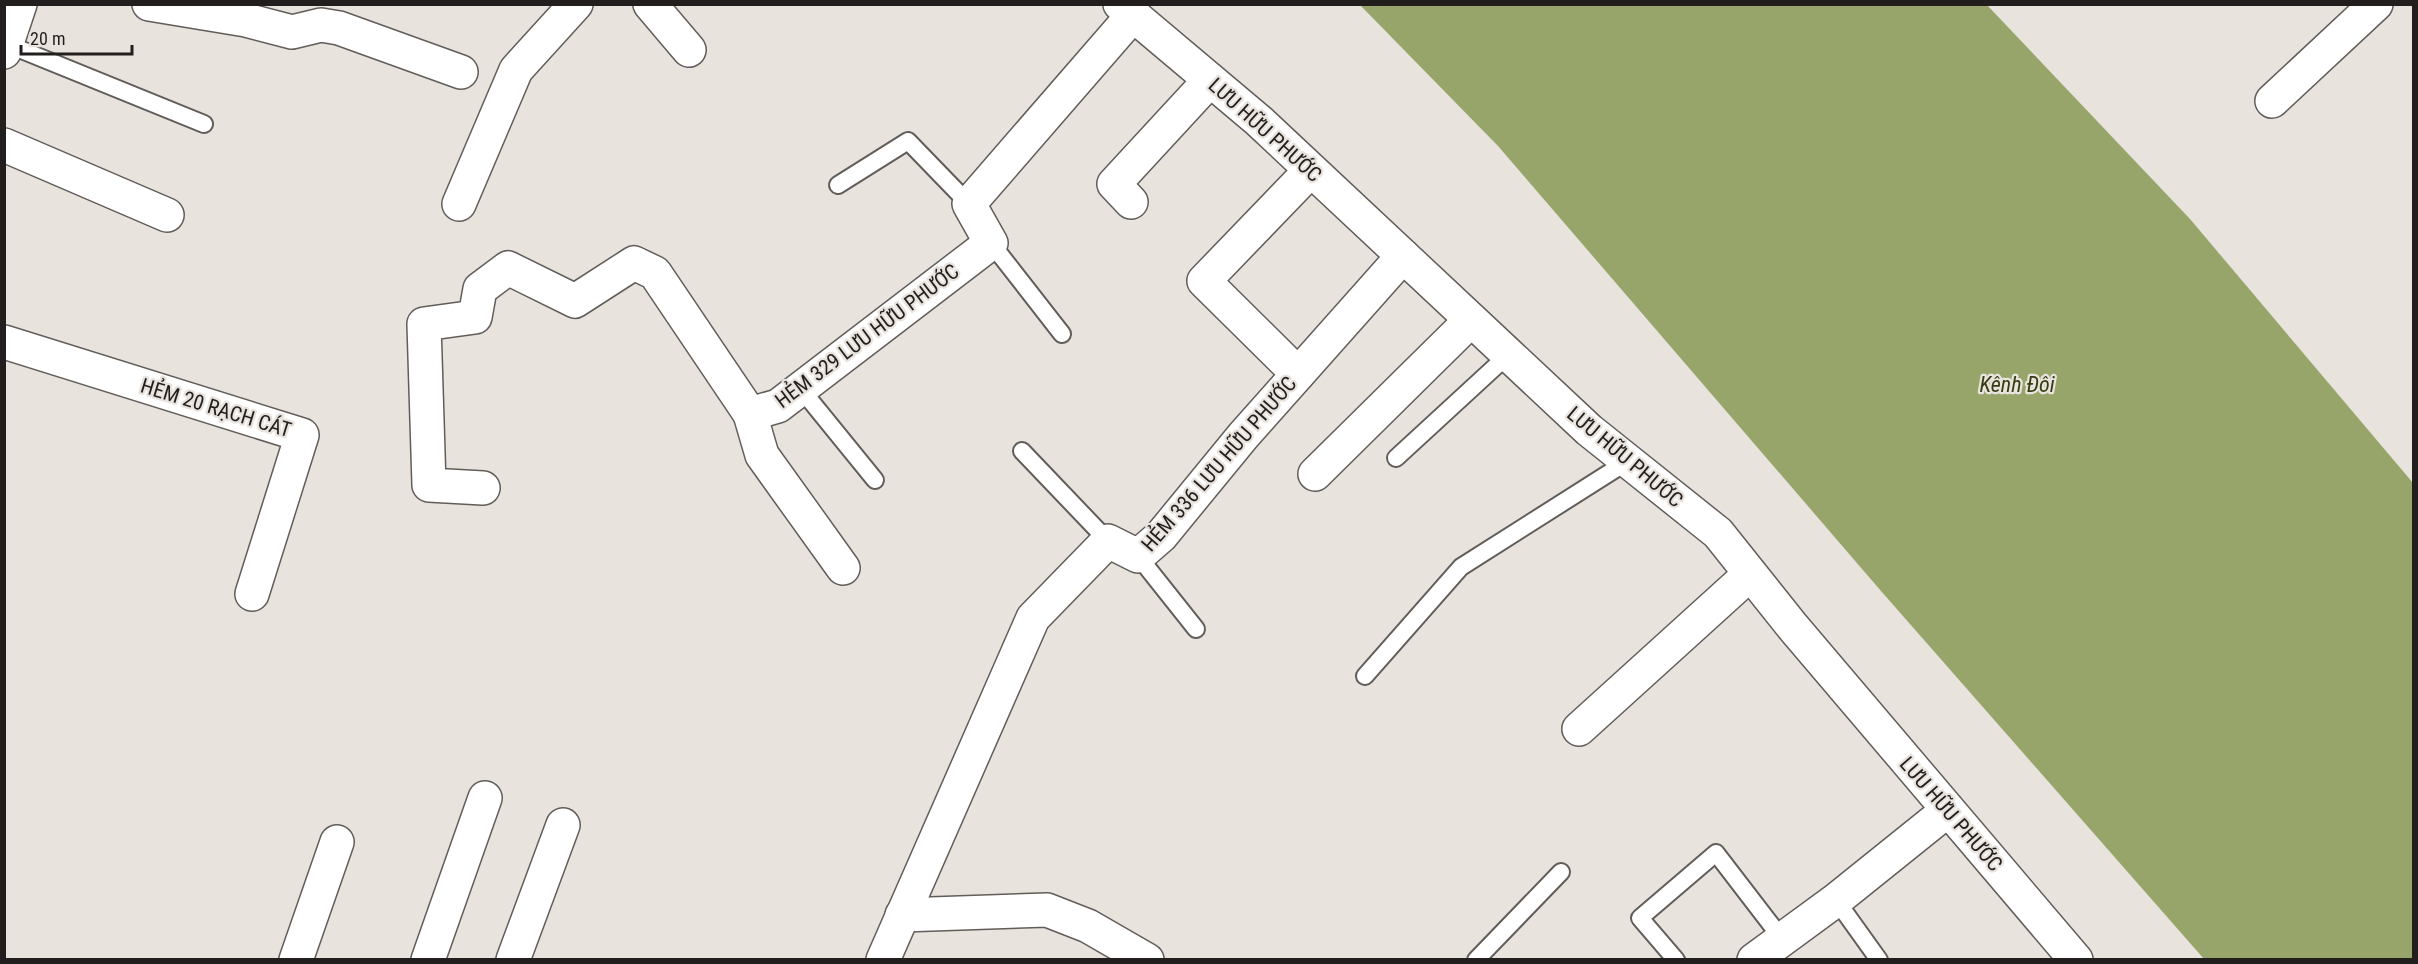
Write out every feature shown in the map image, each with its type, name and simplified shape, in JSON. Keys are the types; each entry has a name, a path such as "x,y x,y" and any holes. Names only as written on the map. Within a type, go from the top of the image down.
{"street":[{"path":"6,48 20,4"},
{"path":"149,4 246,20 292,32 321,25 339,28 461,72"},
{"path":"459,204 516,70 576,4"},
{"path":"650,4 689,50"},
{"path":"2272,101 2376,4"},
{"path":"991,243 969,204 1126,10"},
{"name":"LƯU HỮU PHƯỚC","path":"1126,10 1259,121 1590,430 1718,533 1750,574 2076,960"},
{"path":"1131,202 1114,184 1210,80"},
{"path":"4,146 167,215"},
{"path":"1298,374 1204,281 1311,170"},
{"name":"HẺM 329 LƯU HỮU PHƯỚC","path":"483,488 429,485 424,324 475,317 480,289 508,268 575,301 634,262 655,273 750,414 778,406 991,243"},
{"name":"HẺM 336 LƯU HỮU PHƯỚC","path":"883,960 1033,618 1108,541 1138,556 1161,536 1243,436 1403,256"},
{"path":"1315,474 1471,320"},
{"name":"HẺM 20 RẠCH CÁT","path":"4,342 302,435 252,594"},
{"path":"750,414 762,455 843,568"},
{"path":"1579,729 1750,574"},
{"path":"428,960 484,798"},
{"path":"1754,960 1836,900 1948,810"},
{"path":"513,960 563,825"},
{"path":"296,960 337,842"},
{"path":"902,915 1047,910 1088,926 1147,960"}],"lane":[{"path":"6,48 204,124"},
{"path":"838,185 908,141 969,204"},
{"path":"991,243 1062,334"},
{"path":"1396,458 1508,355"},
{"path":"801,389 875,480"},
{"path":"1022,451 1108,541"},
{"path":"1365,676 1461,567 1628,461"},
{"path":"1138,556 1196,629"},
{"path":"1676,960 1640,918 1716,853 1782,939"},
{"path":"1476,960 1561,872"},
{"path":"1836,900 1879,960"}],"water":[{"name":"Kênh Đôi","path":"1360,5 1987,5 2190,219 2413,483 2413,959 2204,959 1881,591 1498,146"}]}
